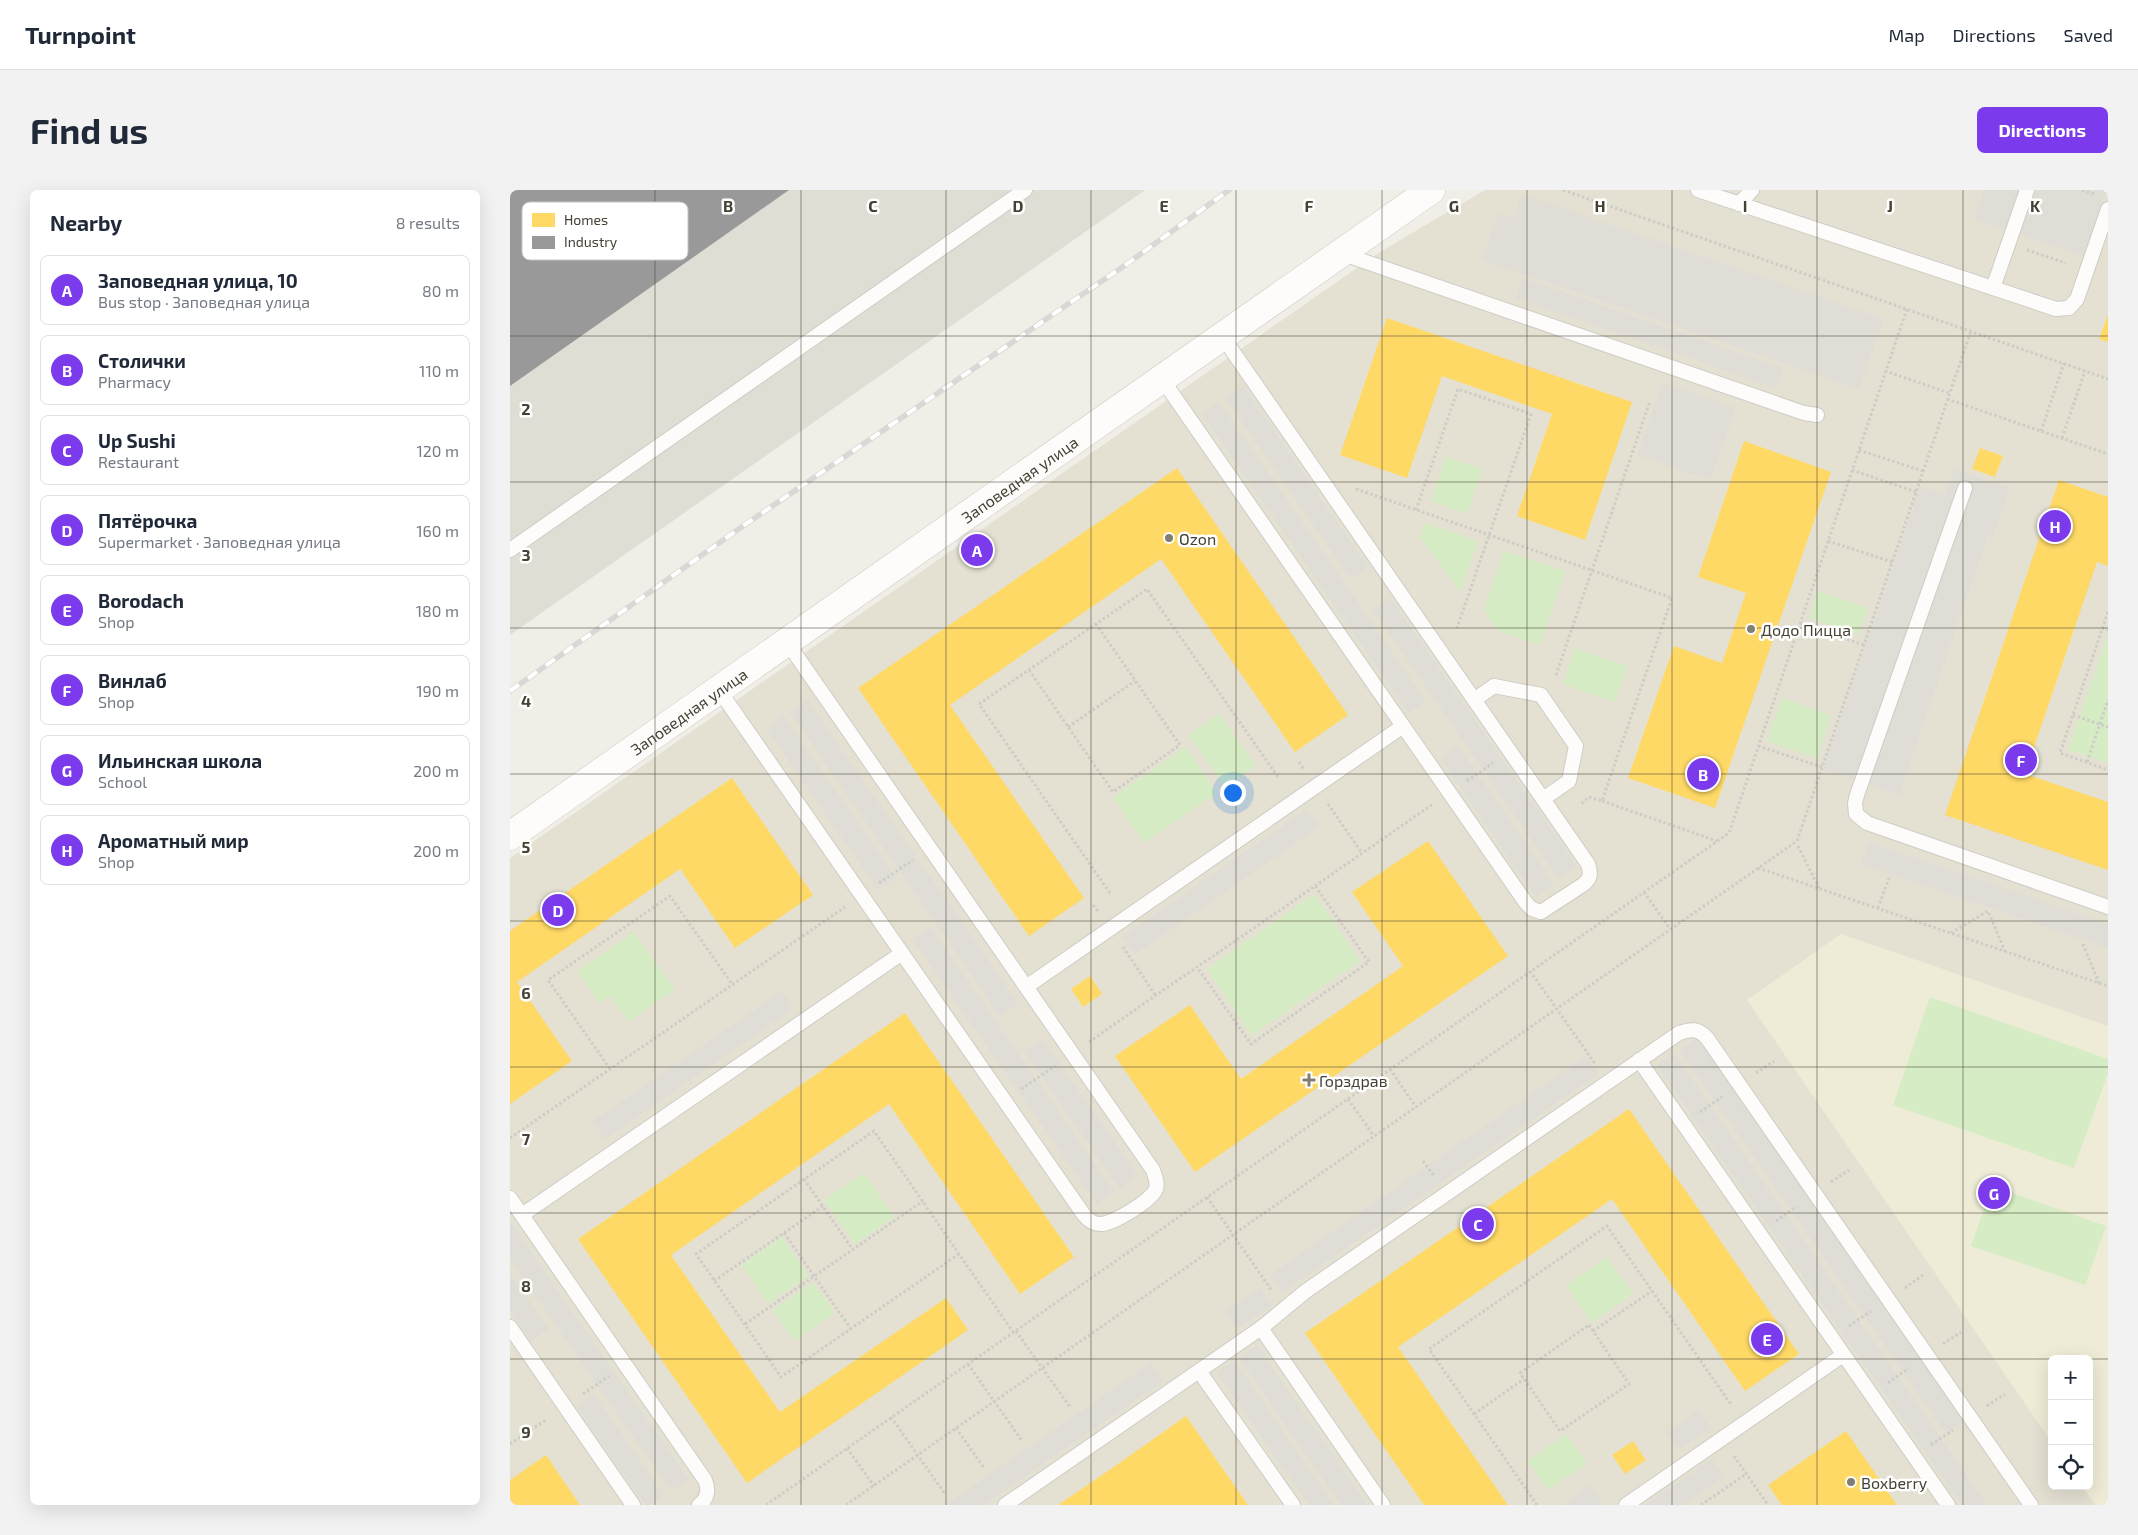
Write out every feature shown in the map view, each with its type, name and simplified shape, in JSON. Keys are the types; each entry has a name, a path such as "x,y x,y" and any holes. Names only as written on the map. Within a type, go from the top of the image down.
{"street":[{"name":"Заповедная улица","path":"510,836 1431,190"}],"lane":[{"path":"510,550 1025,190"},
{"path":"1698,190 2056,309 2069,308 2077,299 2108,209"},
{"path":"1738,204 1752,190"},
{"path":"1993,288 2027,190"},
{"path":"1340,253 1804,413 1817,415"},
{"path":"1162,379 1526,903 1532,910 1541,912 1584,884 1590,879 1588,864 1222,336"},
{"path":"1965,488 1855,803 1856,814 1867,823 2108,907"},
{"path":"719,690 1084,1215 1090,1221 1101,1225 1115,1221 1148,1198 1156,1190 1153,1170 787,642"},
{"path":"1474,700 1494,686 1540,695 1576,746 1569,781 1543,799"},
{"path":"1026,987 1404,726"},
{"path":"522,1215 902,953"},
{"path":"1005,1505 1261,1328 1306,1291 1639,1060 1679,1033 1690,1029 1700,1031 1707,1038 2031,1505"},
{"path":"1639,1060 1948,1505"},
{"path":"510,1198 705,1480 708,1488 707,1496 699,1505"},
{"path":"510,1327 516,1348 633,1505"},
{"path":"1261,1328 1384,1505"},
{"path":"1626,1505 1843,1355"},
{"path":"1199,1371 1293,1505"}],"path":[{"path":"1563,190 2108,379"},
{"path":"2082,190 2099,196"},
{"path":"2023,249 2071,265"},
{"path":"766,1505 1729,832 1907,309"},
{"path":"846,1505 1797,841 1970,331"},
{"path":"2041,431 2064,364"},
{"path":"1885,371 1949,393"},
{"path":"2062,438 2084,371"},
{"path":"1416,510 1458,389 1531,414 1457,628"},
{"path":"1947,399 2108,454"},
{"path":"1556,675 1650,402"},
{"path":"1859,450 1923,471"},
{"path":"1852,470 1916,492"},
{"path":"1320,477 1672,598 1602,801"},
{"path":"1828,541 1892,562"},
{"path":"1110,893 979,704 1147,588 1278,777"},
{"path":"2108,612 2060,753 2108,770"},
{"path":"1800,623 1864,644"},
{"path":"1029,670 1113,792 1180,745 1096,624"},
{"path":"2102,628 2108,630"},
{"path":"1068,727 1135,681"},
{"path":"2087,762 2108,700"},
{"path":"2073,715 2108,727"},
{"path":"1758,746 1822,767"},
{"path":"1170,986 1510,751"},
{"path":"1299,762 1362,853"},
{"path":"1582,804 1589,797 1717,841"},
{"path":"1798,846 1819,888"},
{"path":"510,1138 930,848"},
{"path":"1758,868 2108,986"},
{"path":"1878,908 1889,878"},
{"path":"1198,967 1251,1044 1369,962 1316,886"},
{"path":"1644,892 1670,929"},
{"path":"610,1069 548,980 670,896 732,984"},
{"path":"1093,905 1156,996"},
{"path":"1951,933 1988,911 2005,951"},
{"path":"2083,944 2100,983"},
{"path":"1530,971 1608,1082"},
{"path":"1390,1069 1416,1107"},
{"path":"1348,1099 1374,1136"},
{"path":"959,1254 781,1377 696,1254 874,1131 959,1254 1070,1408"},
{"path":"804,1179 853,1250"},
{"path":"1206,1197 1285,1308"},
{"path":"745,1324 923,1201"},
{"path":"714,1281 823,1206"},
{"path":"1537,1505 1429,1349 1607,1226 1721,1390"},
{"path":"784,1233 851,1329"},
{"path":"1593,1332 1652,1291"},
{"path":"1589,1325 1593,1332 1629,1384 1560,1431 1520,1373 1589,1325"},
{"path":"968,1364 1022,1441"},
{"path":"1474,1414 1524,1379"},
{"path":"891,1417 945,1494"},
{"path":"956,1428 984,1468"},
{"path":"848,1448 874,1486"},
{"path":"1701,1505 1746,1474"},
{"path":"1759,1492 1768,1505"}],"shaded area":[{"path":"510,190 1145,190 510,635"},
{"path":"1485,190 2108,190 2108,1505 510,1505 510,858 1380,252"},
{"path":"1984,190 2106,190 2084,256 1974,219"},
{"path":"1522,194 1884,319 1859,389 1482,260 1498,213 1513,219"},
{"path":"1523,278 1783,368 1776,388 1516,298"},
{"path":"1662,382 1736,408 1710,480 1637,455"},
{"path":"1243,386 1368,567 1351,579 1226,399"},
{"path":"1219,402 1426,701 1409,713 1202,414"},
{"path":"1954,469 2010,488 1993,537 1988,536 1899,795 1824,769 1920,487 1945,495"},
{"path":"1390,598 1577,867 1559,879 1372,609"},
{"path":"807,700 1018,1003 1000,1016 790,712"},
{"path":"783,715 896,878 878,890 766,728"},
{"path":"1458,746 1554,884 1536,897 1440,758"},
{"path":"1307,809 1319,827 1135,954 1122,937"},
{"path":"1869,842 2108,924 2108,948 1861,864"},
{"path":"931,928 1114,1192 1097,1204 913,940"},
{"path":"1841,934 2108,1026 2108,1505 2095,1505 2085,1490 2093,1490 2093,1355 2048,1355 2048,1437 1747,1000"},
{"path":"782,991 794,1008 605,1139 593,1121"},
{"path":"1698,1038 1964,1421 1946,1433 1680,1050"},
{"path":"1043,1040 1138,1176 1120,1189 1025,1052"},
{"path":"1674,1053 1987,1505 1962,1505 1657,1065"},
{"path":"1586,1056 1598,1074 1282,1292 1270,1275"},
{"path":"510,1222 689,1480 671,1491 510,1259"},
{"path":"510,1273 549,1329 531,1341 510,1310"},
{"path":"1260,1288 1272,1305 1237,1329 1225,1312"},
{"path":"1257,1345 1367,1505 1341,1505 1239,1358"},
{"path":"1235,1361 1334,1505 1309,1505 1217,1373"},
{"path":"1151,1363 1163,1381 983,1505 945,1505"},
{"path":"594,1394 664,1495 650,1505 645,1505 576,1406"},
{"path":"1698,1410 1711,1428 1679,1450 1667,1432"},
{"path":"1712,1459 1724,1476 1683,1505 1645,1505"},
{"path":"1590,1485 1602,1503 1599,1505 1564,1505"}],"green space":[{"path":"1446,457 1482,469 1467,514 1431,501"},
{"path":"1425,523 1478,541 1460,591 1420,537"},
{"path":"1504,551 1565,571 1540,645 1497,630 1484,610"},
{"path":"1818,591 1868,608 1858,635 1809,618"},
{"path":"2108,634 2108,763 2068,750"},
{"path":"1575,648 1627,666 1615,702 1563,684"},
{"path":"1782,698 1831,715 1817,758 1767,741"},
{"path":"1219,714 1256,766 1225,787 1189,735"},
{"path":"1186,747 1217,793 1144,843 1113,797"},
{"path":"1314,894 1360,961 1252,1035 1207,969"},
{"path":"634,932 675,990 629,1021 610,996 599,1003 577,971"},
{"path":"1930,997 2108,1059 2108,1073 2074,1168 1893,1105"},
{"path":"864,1173 894,1217 855,1244 824,1200"},
{"path":"1992,1186 2106,1226 2085,1285 1971,1246"},
{"path":"782,1237 809,1276 768,1303 742,1265"},
{"path":"1607,1257 1633,1294 1592,1323 1566,1285"},
{"path":"813,1282 835,1313 794,1341 773,1310"},
{"path":"1566,1434 1587,1463 1548,1490 1528,1461"}],"building: Homes":[{"path":"2108,315 2108,342 2099,339"},
{"path":"1387,318 1632,402 1585,540 1517,516 1552,414 1442,376 1407,478 1340,455"},
{"path":"1744,441 1831,472 1715,808 1628,778 1674,646 1722,663 1746,593 1698,577"},
{"path":"1980,448 2003,456 1995,477 1972,469"},
{"path":"1177,468 1348,715 1295,752 1161,559 950,705 1084,898 1029,936 858,688"},
{"path":"2059,480 2108,497 2108,566 2097,562 2025,774 2108,802 2108,870 1945,815"},
{"path":"732,778 813,895 735,948 680,869 517,982 572,1061 510,1104 510,931"},
{"path":"1428,841 1508,956 1195,1172 1115,1056 1190,1005 1241,1079 1403,966 1352,892"},
{"path":"1090,976 1102,994 1083,1007 1071,989"},
{"path":"905,1013 1074,1257 1020,1294 889,1104 671,1255 780,1412 946,1298 968,1330 747,1483 578,1239"},
{"path":"1629,1109 1799,1354 1745,1391 1612,1199 1398,1347 1508,1505 1424,1505 1305,1333"},
{"path":"1186,1416 1248,1505 1058,1505 1108,1471"},
{"path":"1846,1431 1897,1505 1782,1505 1768,1485"},
{"path":"1633,1441 1646,1460 1625,1474 1612,1455"},
{"path":"546,1455 580,1505 510,1505 510,1480"}],"building: Industry":[{"path":"510,190 789,190 510,386"}],"railway":[{"path":"510,691 743,526 1124,266 1229,190"}],"place":[{"name":"Ароматный мир","path":"2055,526"},
{"name":"Ozon","path":"1169,538"},
{"name":"Заповедная улица, 10","path":"977,550"},
{"name":"Додо Пицца","path":"1751,629"},
{"name":"Винлаб","path":"2021,760"},
{"name":"Столички","path":"1703,774"},
{"name":"Пятёрочка","path":"558,910"},
{"name":"Горздрав","path":"1309,1080"},
{"name":"Ильинская школа","path":"1994,1193"},
{"name":"Up Sushi","path":"1478,1224"},
{"name":"Borodach","path":"1767,1339"},
{"name":"Boxberry","path":"1851,1482"}]}
